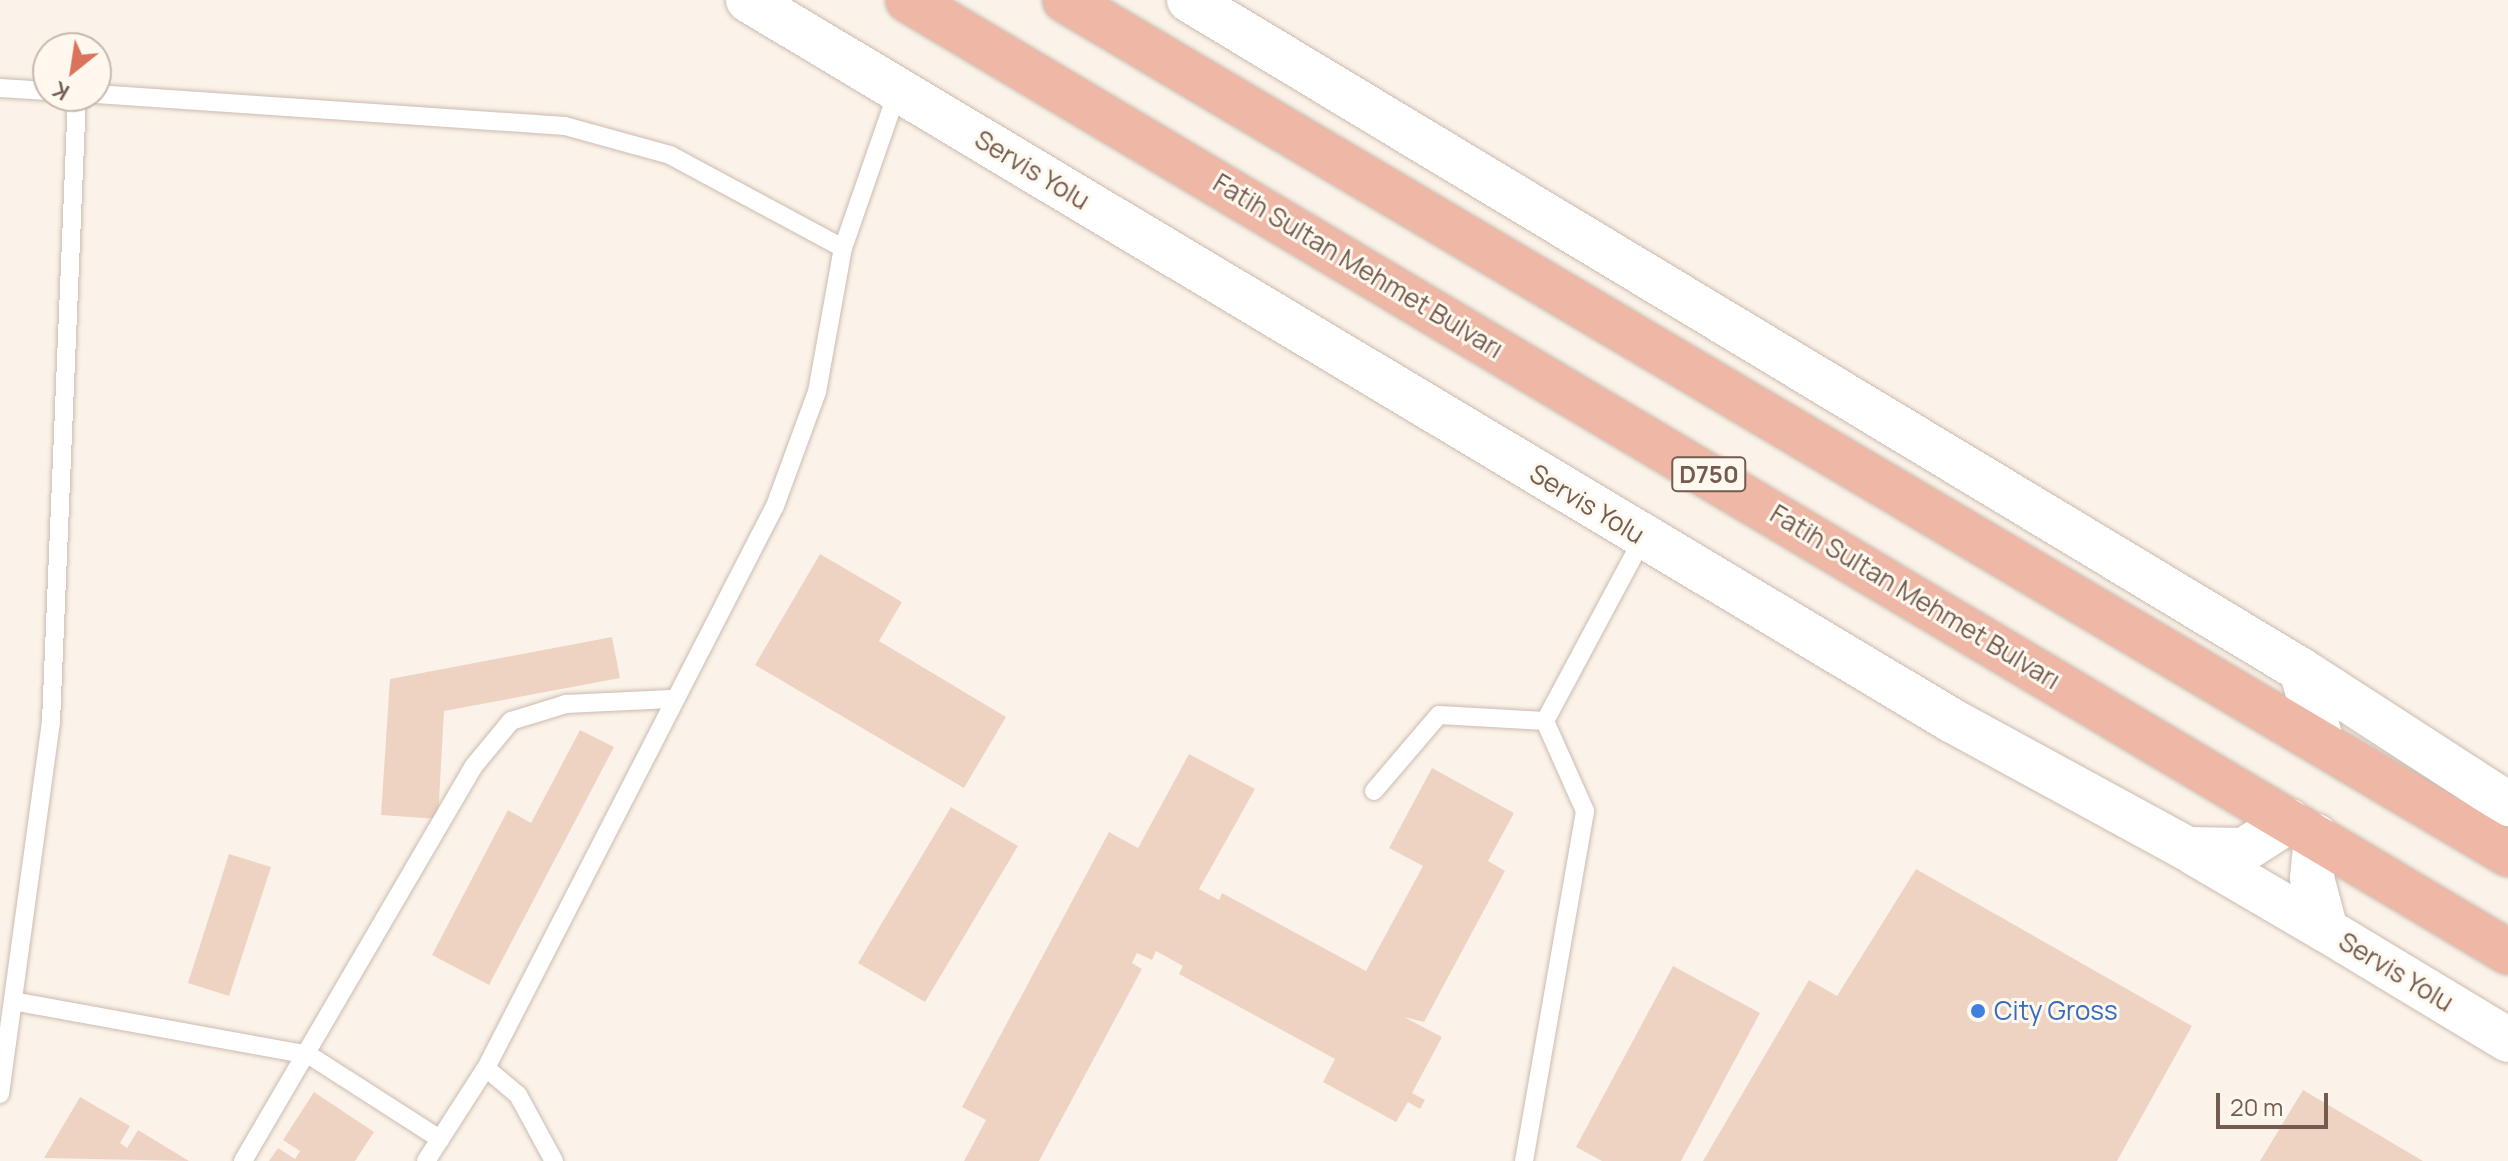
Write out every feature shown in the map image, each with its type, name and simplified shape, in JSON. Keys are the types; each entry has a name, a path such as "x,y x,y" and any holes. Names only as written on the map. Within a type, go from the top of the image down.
{"highway":[{"name":"Fatih Sultan Mehmet Bulvarı","path":"908,0 2508,952"},
{"path":"1065,0 2321,739 2508,854"}],"street":[{"name":"Servis Yolu","path":"748,0 1643,538 2188,849 2244,850 2302,828 2326,930 2508,1040"},
{"path":"1189,0 2301,670 2508,804"},
{"path":"2301,670 2321,739"},
{"path":"2459,825 2508,825"},
{"path":"2188,849 2326,930"}],"lane":[{"path":"0,88 32,90"},
{"path":"426,1161 486,1068 670,699 775,506 817,392 843,248 898,89"},
{"path":"112,95 565,126 670,155 843,248"},
{"path":"0,1094 18,1002 51,722 76,112"},
{"path":"1545,721 1643,538"},
{"path":"243,1161 309,1055 473,767 511,721 566,704 670,699"},
{"path":"1374,791 1439,715 1545,721"},
{"path":"1524,1161 1585,811 1545,721"},
{"path":"18,1002 309,1055 440,1139"},
{"path":"486,1068 518,1095 554,1161"}],"building":[{"path":"820,554 902,602 879,641 1006,717 964,788 755,665"},
{"path":"612,637 620,678 444,711 438,819 381,815 390,679"},
{"path":"580,730 614,747 489,985 432,955 508,810 531,823"},
{"path":"1189,754 1255,789 1199,889 1219,900 1222,893 1366,971 1423,866 1389,848 1432,768 1514,813 1488,861 1505,871 1424,1022 1404,1017 1442,1037 1412,1093 1425,1100 1420,1109 1408,1102 1396,1122 1323,1082 1335,1059 1179,974 1183,966 1156,951 1152,960 1137,953 1132,963 1142,969 1039,1161 964,1161 986,1120 962,1107 1109,832 1138,848"},
{"path":"951,807 1018,846 925,1002 858,963"},
{"path":"229,854 271,867 229,996 188,983"},
{"name":"City Gross","path":"1916,869 2192,1026 2117,1161 1703,1161 1809,980 1837,996"},
{"path":"1673,966 1760,1013 1681,1161 1602,1161 1576,1147"},
{"path":"2303,1090 2423,1161 2260,1161"},
{"path":"314,1092 374,1132 355,1161 269,1161 278,1148 295,1159 300,1151 283,1140"},
{"path":"80,1097 130,1126 120,1143 127,1148 138,1130 189,1161 44,1158"}],"place":[{"name":"City Gross","path":"1978,1011"}]}
